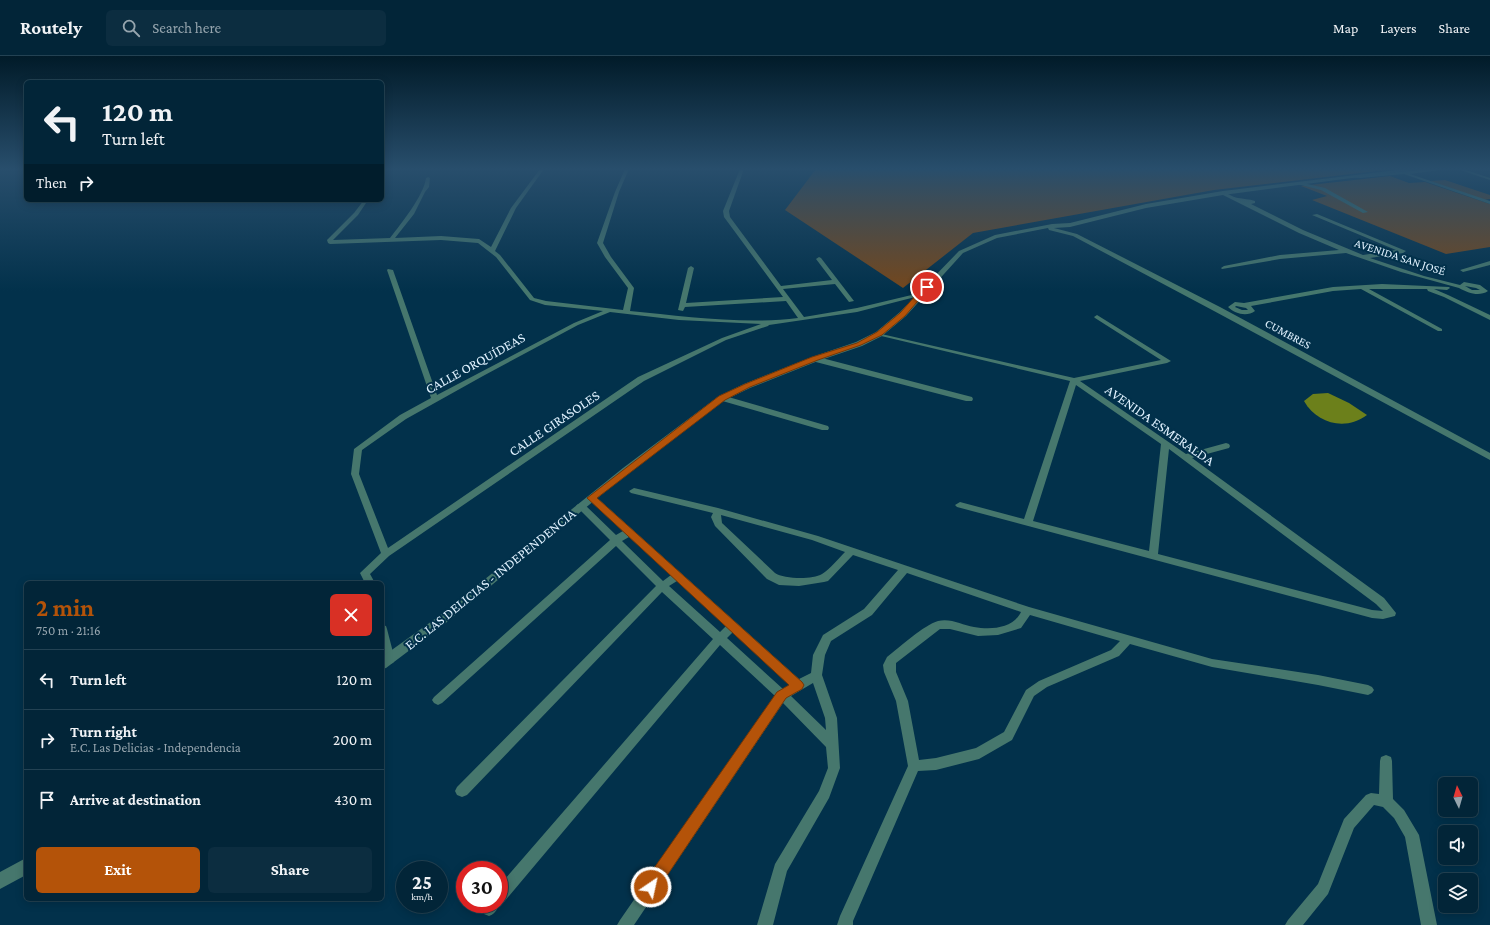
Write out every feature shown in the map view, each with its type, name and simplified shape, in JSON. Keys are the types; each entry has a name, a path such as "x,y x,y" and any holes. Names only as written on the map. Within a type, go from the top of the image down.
{"street":[{"path":"359,210 330,240 330,242 441,238 479,241 498,256 532,300 545,303 679,318 772,322 802,319 857,310 920,295"},
{"path":"391,240 413,210"},
{"path":"492,252 500,229 512,210"},
{"path":"610,210 600,243 608,257 631,288 626,313"},
{"path":"727,210 727,217 802,319"},
{"name":"E.C. LAS DELICIAS - INDEPENDENCIA","path":"386,662 443,619 581,506 722,398 747,386 815,359 859,344 879,334 903,314 961,252 995,237 1052,226 1070,225 1132,210"},
{"name":"AVENIDA SAN JOSÉ","path":"1261,210 1308,235 1346,251 1425,278 1463,288"},
{"name":"AVENIDA SAN JOSÉ","path":"1262,210 1312,234 1365,257"},
{"path":"1361,210 1365,212"},
{"path":"1315,215 1403,251 1365,257"},
{"path":"1070,225 1075,235"},
{"name":"CUMBRES","path":"1052,226 1051,229 1075,235 1490,456"},
{"path":"1224,268 1280,257 1346,251"},
{"path":"819,259 835,282 851,301"},
{"path":"1463,270 1490,263"},
{"path":"679,318 691,268"},
{"path":"390,270 435,399"},
{"path":"779,288 835,282"},
{"path":"1364,288 1440,330"},
{"name":"AVENIDA SAN JOSÉ","path":"1219,311 1233,308 1234,304 1248,306 1290,298 1364,288 1463,288"},
{"name":"AVENIDA SAN JOSÉ","path":"1364,288 1430,290 1447,293 1490,318"},
{"path":"1463,288 1487,291"},
{"name":"AVENIDA SAN JOSÉ","path":"1447,293 1463,288"},
{"path":"682,305 787,299"},
{"name":"CALLE ORQUÍDEAS","path":"386,554 355,474 358,449 403,417 435,399 549,337 576,324 610,311"},
{"path":"1028,522 1074,380 1168,361 1097,317"},
{"name":"CALLE GIRASOLES","path":"369,581 365,573 386,554 641,379 724,339 772,322"},
{"name":"AVENIDA ESMERALDA","path":"879,334 1074,380 1185,457 1380,601 1391,612 1388,615 1369,613 1153,556"},
{"path":"815,359 969,400"},
{"path":"722,398 825,428"},
{"path":"960,505 1153,556 1165,443"},
{"path":"1185,457 1226,446"},
{"path":"634,491 718,511 852,550 1027,610 1212,663 1318,680 1368,690"},
{"path":"592,498 798,685"},
{"path":"581,506 662,586 782,695 833,746"},
{"path":"718,511 716,517 718,524 771,576 779,581 799,582 824,578 852,550"},
{"path":"438,700 616,540 629,532"},
{"path":"765,925 780,869 824,794 834,768 831,718 816,675 819,656 827,638 868,612 906,568"},
{"path":"462,791 662,586 677,576"},
{"path":"845,925 845,921 914,766 902,701 890,672 889,665 891,660 936,626 951,624 974,631 996,632 1012,628 1021,623 1027,610"},
{"path":"508,886 720,638 733,626"},
{"path":"914,766 936,764 978,753 1008,736 1030,693 1043,684 1116,653 1128,640"},
{"path":"384,646 386,662"},
{"path":"625,925 782,695 816,675"},
{"path":"1386,761 1386,801"},
{"path":"1293,925 1323,889 1349,824 1371,799 1386,801 1399,814 1412,834 1429,925"},
{"path":"0,881 24,867"}],"shaded area":[{"path":"785,210 1104,210 973,233 903,288"},
{"path":"1336,210 1490,210 1490,247 1446,254"},
{"path":"1328,393 1349,403 1367,415 1350,423 1332,423 1324,420 1316,415 1304,401 1313,394"}],"route":[{"path":"651,887 782,695 798,685 592,498 639,460 722,398 747,386 815,359 859,344 879,334 903,314 927,287"}]}
